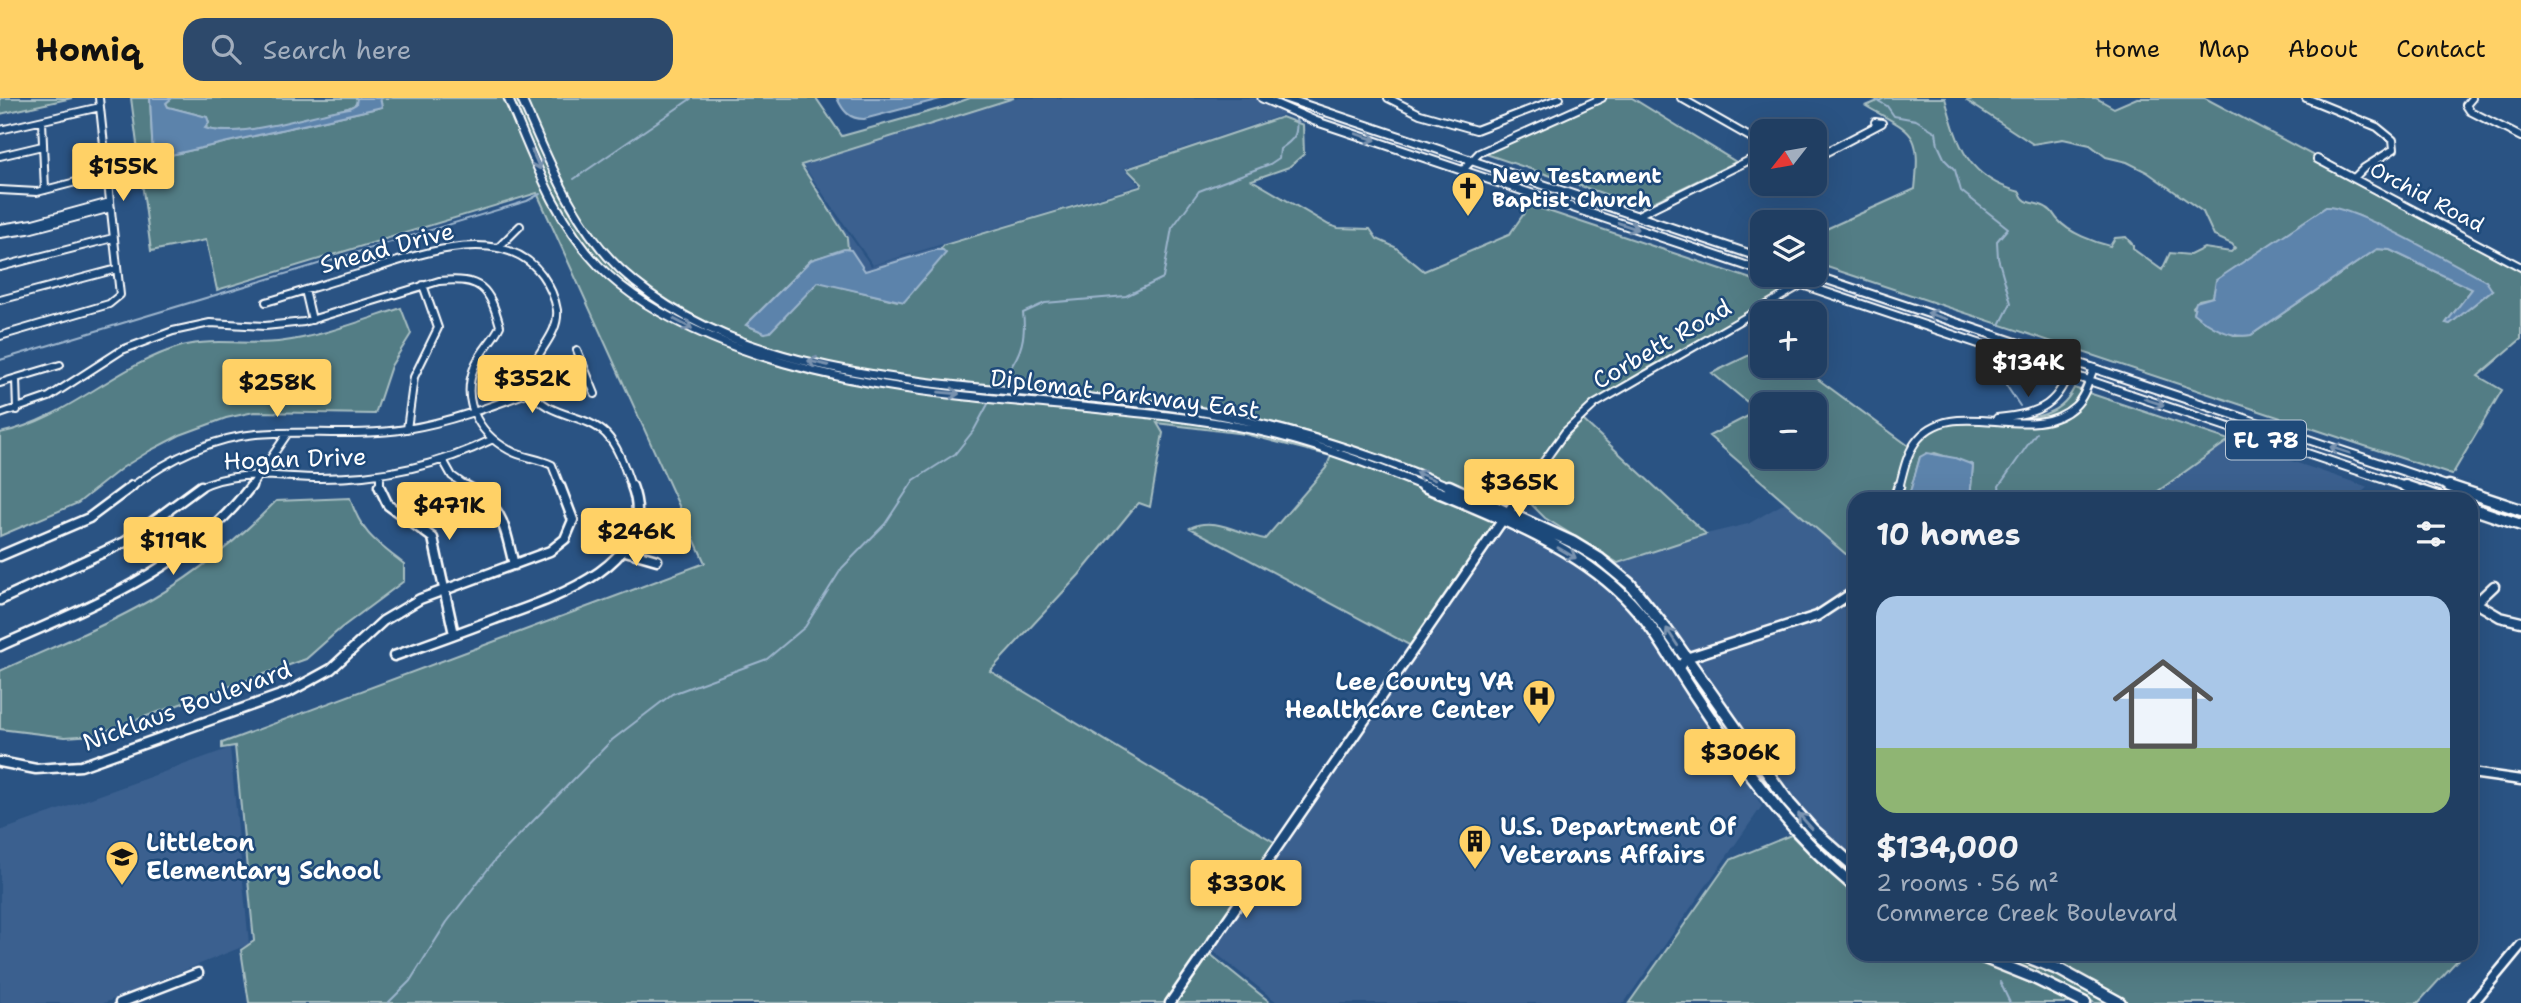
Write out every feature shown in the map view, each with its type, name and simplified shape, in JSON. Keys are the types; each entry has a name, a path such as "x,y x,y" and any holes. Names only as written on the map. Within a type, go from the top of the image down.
{"main road":[{"name":"Diplomat Parkway East","path":"508,98 562,217 581,246 600,267 634,296 708,337 759,358 864,378 1273,424 1433,479 1577,544 1614,569 1648,603 1789,803 1813,830 1848,861"},
{"name":"Diplomat Parkway East","path":"521,98 573,209 594,241 646,290 716,330 787,356 864,378"},
{"path":"1262,98 1302,115 1750,267"},
{"path":"1286,99 1750,254"},
{"name":"FL 78","path":"1827,280 2464,492"},
{"name":"FL 78","path":"1812,287 2422,492"},
{"path":"708,337 716,330"},
{"name":"Diplomat Parkway East","path":"1332,446 1553,545 1599,574 1637,610 1770,804 1818,856 1848,881"},
{"path":"2363,472 2370,468 2385,470 2458,492"},
{"name":"FL 78","path":"2478,497 2518,510"},
{"path":"2478,498 2518,510"},
{"path":"2478,510 2521,525"},
{"path":"1992,961 2085,1003"},
{"path":"2037,961 2079,979 2120,1003"}],"street":[{"path":"0,336 116,300 120,295 99,98"},
{"path":"1388,98 1420,114 1476,130 1558,98"},
{"path":"1536,106 1547,98"},
{"path":"1586,98 1598,99"},
{"path":"1681,98 1750,137"},
{"path":"2306,98 2377,127 2393,140 2394,149 2364,168 2354,178"},
{"path":"2472,98 2466,105 2470,111 2521,137"},
{"path":"1462,170 1479,153 1598,99"},
{"path":"0,130 100,107"},
{"path":"42,121 46,190"},
{"path":"1827,152 1878,125"},
{"path":"0,156 42,146"},
{"name":"Orchid Road","path":"2316,159 2521,267"},
{"path":"1636,216 1750,160"},
{"path":"0,196 3,190 30,193 107,174"},
{"path":"0,228 110,205"},
{"path":"0,234 28,230 110,205"},
{"path":"498,248 520,226"},
{"path":"0,267 113,238"},
{"name":"Snead Drive","path":"266,302 435,251 467,247 498,248 521,255 534,263 543,274 557,310 553,330 533,359 530,390"},
{"path":"0,300 117,269"},
{"path":"0,414 17,410 66,388 122,350 173,331 210,323 265,326 312,320 447,279 468,280 483,286 493,302 500,326 478,358 471,376 471,411"},
{"path":"407,429 414,377 439,328 423,285"},
{"name":"Corbett Road","path":"1170,1003 1556,443 1595,404 1798,287"},
{"path":"305,290 312,320"},
{"path":"577,350 595,394"},
{"path":"1897,492 1913,447 1924,434 1949,422 2025,414 2045,407 2062,394 2073,361"},
{"path":"0,383 60,365"},
{"path":"1986,419 2023,424 2059,417 2077,404 2094,368"},
{"path":"0,556 98,513 151,471 191,450 247,435 363,434 407,429 471,411 585,372"},
{"path":"16,378 17,410"},
{"path":"394,656 572,590 596,575 622,550 632,532 637,507 635,494 615,444 597,427 547,408 530,390"},
{"path":"2045,407 2059,417"},
{"name":"Nicklaus Boulevard","path":"0,762 47,770 81,766 289,692 331,669 392,615 420,598 541,555 558,545 570,532 573,520 552,465 514,452 493,439 482,429 471,411"},
{"path":"0,646 115,594 162,568 219,523 258,476 288,433"},
{"name":"Hogan Drive","path":"0,600 127,541 185,496 205,485 231,477 318,478 380,474 443,460 493,439"},
{"path":"443,460 451,478 484,495 496,506 514,565"},
{"path":"380,474 380,491 388,506 433,538 454,634"},
{"path":"2518,510 2521,500"},
{"path":"622,550 657,559"},
{"path":"2478,599 2494,586"},
{"path":"1668,654 1686,658 1818,616 1848,596"},
{"path":"2478,604 2500,617 2521,622"},
{"path":"1678,668 1686,658"},
{"path":"2478,774 2521,780"},
{"path":"2473,1003 2521,945"},
{"path":"121,1003 198,973"}],"shaded area":[{"path":"150,98 172,98 166,103 168,107 207,117 209,123 205,128 219,131 255,129 349,108 356,104 357,98 380,98 382,107 153,159"},
{"path":"837,98 944,98 864,119 854,118 847,113"},
{"path":"1018,98 1256,98 1288,113 1124,168 1139,185 873,265 803,165"},
{"path":"804,171 871,266 944,245 941,249 865,271 848,249 847,238"},
{"path":"2326,207 2359,216 2405,238 2486,281 2492,290 2450,324 2446,323 2472,289 2390,250 2377,249 2251,335 2228,333 2193,313 2196,302 2213,297 2216,280"},
{"path":"844,249 851,250 865,271 936,250 946,253 904,302 818,282 770,332 765,333 746,325 811,260"},
{"path":"2229,440 2368,487 2362,492 2157,492"},
{"path":"1927,453 1955,458 1973,465 1971,492 1910,492 1920,457"},
{"path":"1786,502 1848,556 1848,593 1837,602 1848,613 1848,856 1816,828 1793,802 1703,677 1659,610 1613,565 1706,534 1748,524"},
{"name":"Lee County VA Healthcare Center","path":"1505,529 1575,563 1606,586 1635,615 1762,806 1624,1003 1278,1003 1212,950"},
{"path":"1606,567 1621,580 1658,622 1695,679 1809,832 1848,866 1848,875 1801,832 1755,775 1651,620 1603,568"},
{"name":"Littleton Elementary School","path":"230,748 249,944 104,1003 0,1003 0,831"}],"green space":[{"path":"0,98 72,98 0,114"},
{"path":"131,98 150,98 153,159 382,107 380,98 504,98 554,210 581,250 597,268 623,291 651,310 737,351 804,373 874,387 945,397 1161,417 1231,428 1333,455 1431,493 1495,522 1411,646 1190,528 1218,525 1265,539 1326,468 1331,456 1245,434 1157,423 1163,433 1150,507 1139,503 1132,510 1079,575 990,671 1276,843 1164,1003 249,1003 241,950 254,941 235,746 222,748 222,743 705,563 537,193 217,290 206,240 151,251"},
{"path":"172,98 358,100 348,108 296,121 256,129 219,131 205,128 209,123 207,117 168,107 166,103"},
{"path":"511,98 517,98 562,198 581,229 616,269 657,301 687,319 684,322 610,273 590,251 556,197"},
{"path":"525,98 816,98 842,136 970,98 1014,98 801,165 847,238 848,249 811,260 746,325 765,333 818,281 897,301 944,245 1140,187 1142,184 1127,169 1282,117 1303,125 1304,154 1289,167 1252,180 1329,225 1338,228 1370,229 1377,239 1395,247 1424,271 1509,235 1530,205 1750,279 1750,287 1775,287 1787,291 1769,301 1750,301 1750,312 1592,402 1553,442 1506,508 1365,450 1256,418 1145,401 866,370 815,360 765,345 717,327 671,302 628,271 594,234 556,168"},
{"path":"1607,98 1632,98 1736,162 1643,207 1483,153"},
{"path":"1885,98 1945,98 1960,145 1976,169 2002,186 2020,192 2027,201 2049,209 2063,225 2082,236 2110,246 2115,238 2126,237 2133,249 2162,270 2170,253 2190,255 2204,248 2231,252 2235,248 2214,236 2203,212 2147,172 2127,162 2106,157 2090,145 2063,139 2033,144 1967,101 1975,98 2096,98 2114,108 2137,98 2205,98 2521,266 2521,339 2478,376 2502,390 2452,475 1827,267 1827,229 1915,189 1915,144 1911,136 1895,122 1866,106","holes":["2326,207 2359,216 2492,290 2450,324 2446,323 2472,289 2390,250 2377,249 2251,335 2236,336 2197,316 2193,307 2199,300 2213,297 2217,280"]},
{"path":"401,308 411,334 391,366 375,414 254,412 226,418 180,435 151,450 122,468 78,503 0,536 0,433 48,416 135,366 182,346 205,342 266,343 294,340"},
{"path":"1750,355 1750,378 1816,378 1909,446 1926,430 1946,422 2019,419 2041,415 2060,406 2074,388 2229,440 2157,492 1971,492 1973,465 1935,453 1920,457 1910,492 1848,492 1848,556 1709,436 1750,415 1750,469 1827,469 1827,392 1750,392 1750,404 1712,373"},
{"path":"1583,420 1706,534 1618,563 1545,518 1528,501 1520,514 1513,511 1559,445"},
{"path":"350,498 365,528 378,543 404,564 404,581 341,628 306,659 94,735 65,737 0,729 0,671 103,625 156,597 210,560 276,501"},
{"path":"1791,835 1848,886 1848,961 1980,961 2076,1003 1629,1003 1730,860"},
{"path":"1210,954 1271,1003 1176,1003"},
{"path":"2004,961 2036,964 2111,1003 2095,1003"},
{"path":"2049,961 2457,961 2418,1003 2128,1003 2081,975"}],"waterway":[{"path":"574,179 692,98"},
{"path":"1873,98 1887,106 1894,116 1916,120 1936,132 1938,145 1945,160 1955,170 1961,191 2008,228 1997,241 1998,258 2011,303 2000,325"},
{"path":"1000,382 1020,350 1024,333 1023,313 1045,303 1126,296 1163,278 1172,228 1199,191 1270,164 1279,158 1280,149 1294,136 1296,117"},
{"path":"0,360 527,201 540,194"},
{"path":"1999,369 2008,379 2006,385 2020,406"},
{"path":"388,1003 410,981 447,922 495,860 612,740 672,694 767,659 805,627 842,568 885,524 914,480 955,454 974,430 988,404"},
{"path":"2000,492 1999,486 2036,433"},
{"path":"2000,982 2010,1003"}],"place":[{"name":"New Testament Baptist Church","path":"1468,218"},
{"name":"Lee County VA Healthcare Center","path":"1539,726"},
{"name":"U.S. Department Of Veterans Affairs","path":"1475,871"},
{"name":"Littleton Elementary School","path":"122,887"}]}
